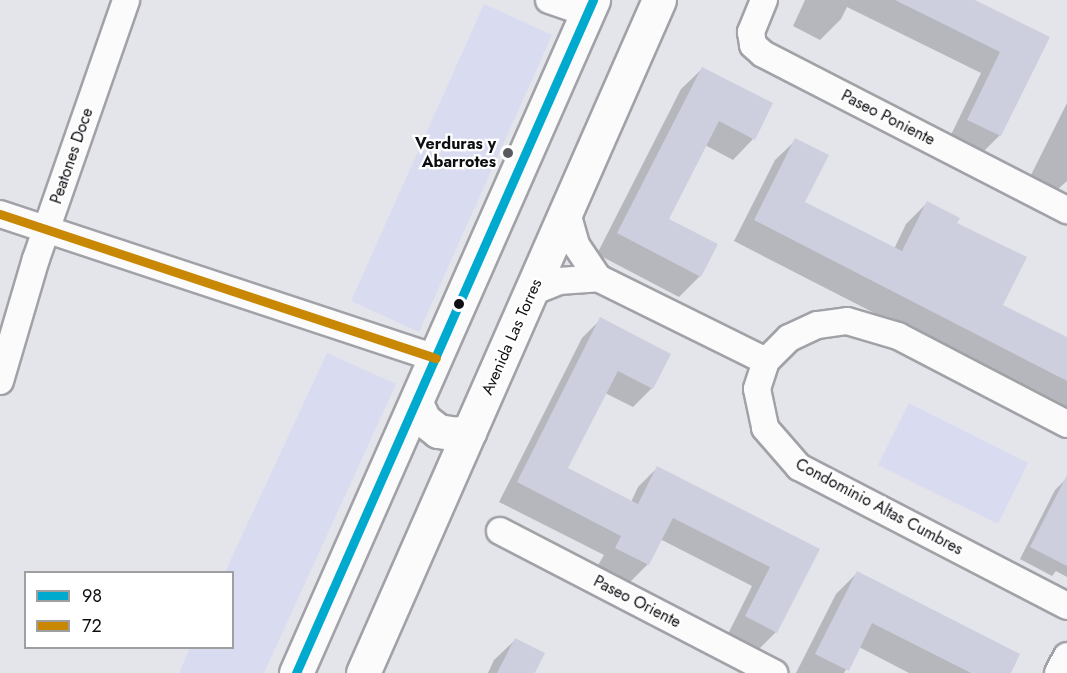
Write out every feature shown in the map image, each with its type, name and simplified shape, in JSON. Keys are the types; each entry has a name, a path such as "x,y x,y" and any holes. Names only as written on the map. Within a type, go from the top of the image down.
{"main road":[{"name":"Avenida Las Torres","path":"363,673 659,0"},
{"path":"296,673 590,7"},
{"path":"416,403 423,420 438,431 456,434 470,430"}],"street":[{"name":"Peatones Doce","path":"0,381 47,230 126,0"},
{"path":"549,0 590,7"},
{"name":"Paseo Poniente","path":"764,0 751,32 753,45 763,54 1067,210"},
{"path":"567,213 576,245 598,278 766,360 803,329 832,322 865,324 898,336 1067,424"},
{"path":"0,214 436,358"},
{"path":"532,292 559,281 598,278"},
{"name":"Condominio Altas Cumbres","path":"766,360 757,389 760,416 771,439 799,466 1067,606"},
{"name":"Paseo Oriente","path":"500,531 772,673"},
{"path":"1058,673 1067,656"}],"shaded area":[{"path":"484,4 552,35 419,332 351,301"},
{"path":"327,353 396,384 264,673 179,673 190,649 234,649 234,571 225,571"},
{"path":"909,403 1028,463 998,524 878,465"}],"building":[{"path":"895,0 975,0 1050,37 1001,136 967,120 1000,52"},
{"path":"702,67 773,103 755,140 719,121 669,219 718,244 701,277 617,233"},
{"path":"795,138 829,155 805,202 902,251 927,201 960,218 957,223 1027,257 1003,305 1067,337 1067,381 754,220"},
{"path":"600,317 671,354 653,389 618,371 568,468 638,504 657,466 820,549 777,633 745,616 770,567 673,518 649,565 615,548 621,536 517,482"},
{"path":"1067,475 1067,566 1030,547"},
{"path":"857,571 1020,654 1011,673 971,673 872,623 849,671 815,654"},
{"path":"515,638 545,653 535,673 497,673"}],"transit line":[{"name":"98","path":"296,673 593,0"},
{"name":"72","path":"0,214 436,358"}],"place":[{"name":"Verduras y Abarrotes","path":"508,153"}]}
